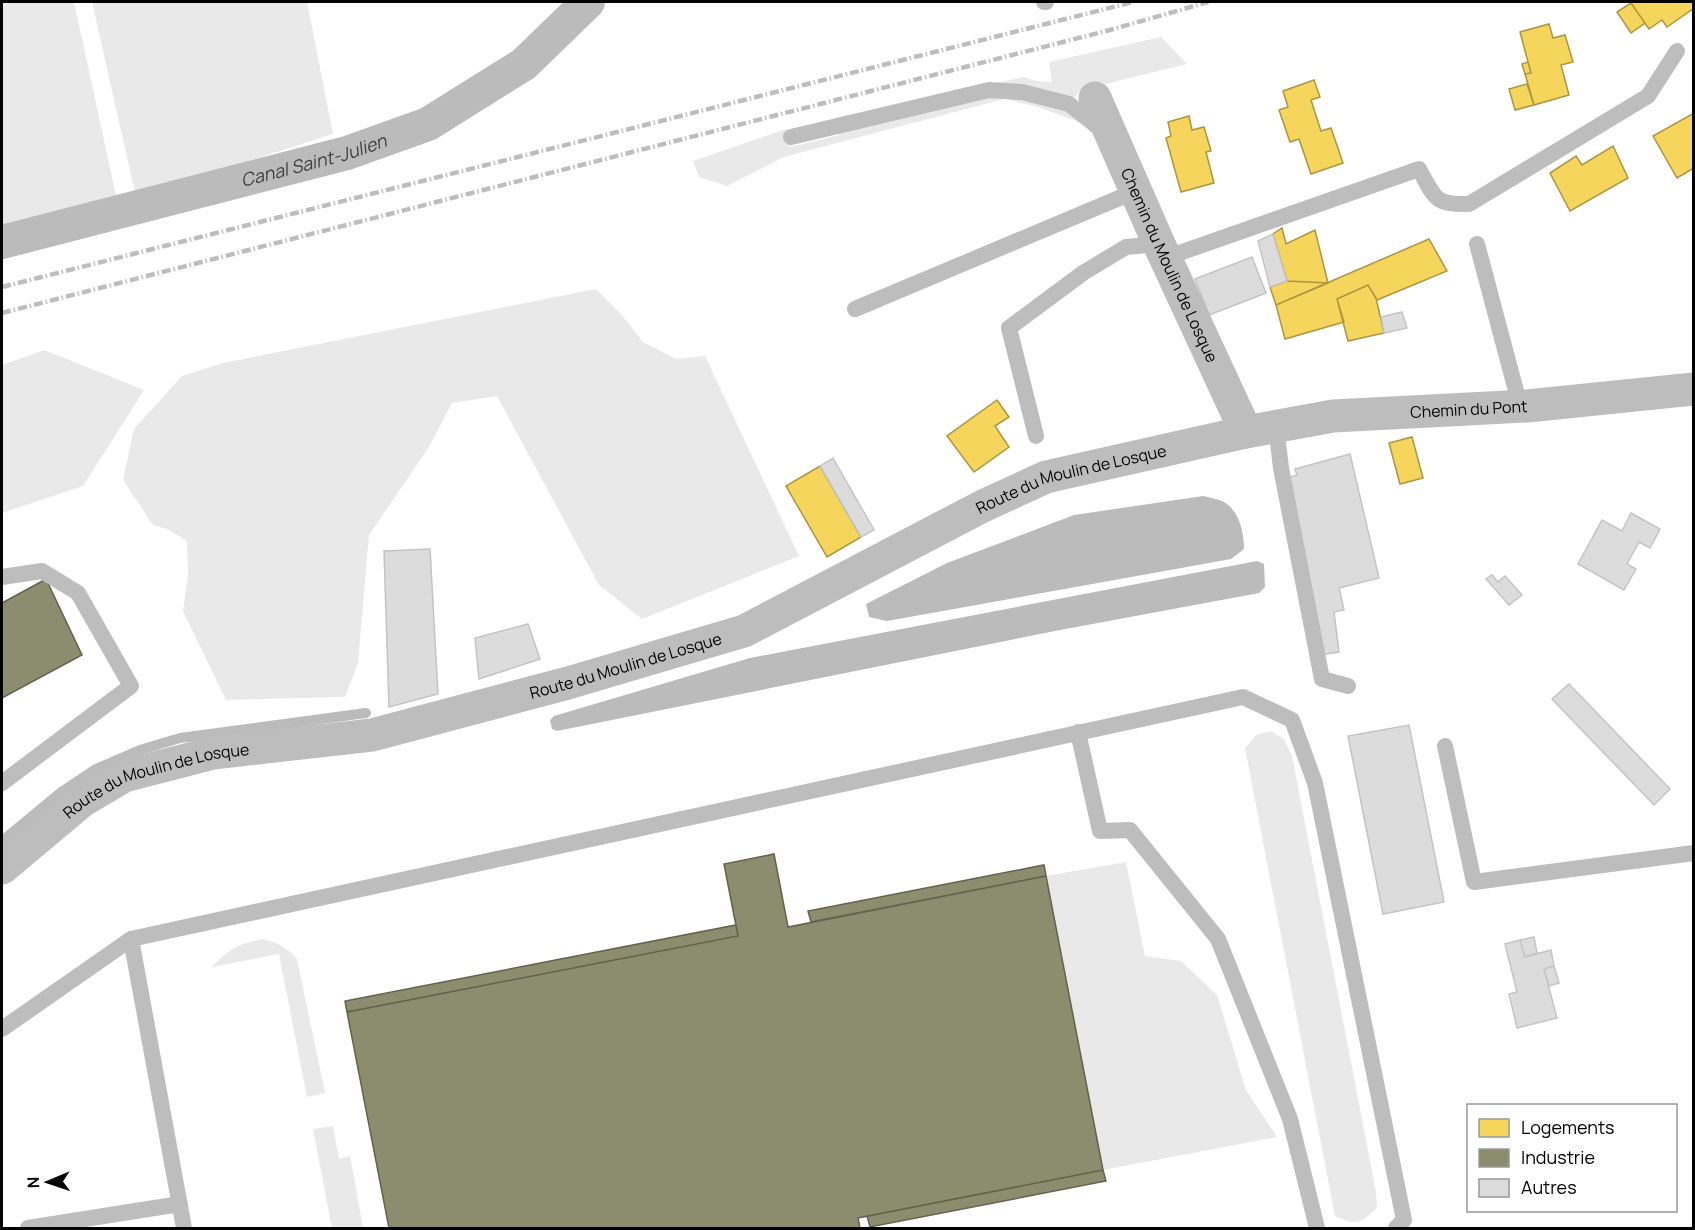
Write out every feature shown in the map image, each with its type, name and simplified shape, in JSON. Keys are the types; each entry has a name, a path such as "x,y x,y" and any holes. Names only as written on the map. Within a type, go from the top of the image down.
{"street":[{"name":"Chemin du Moulin de Losque","path":"1095,98 1162,251 1261,429"},
{"name":"Chemin du Pont","path":"1261,429 1333,416 1520,406 1694,389"},
{"name":"Route du Moulin de Losque","path":"2,868 82,801 124,776 213,753 372,735 568,683 744,631 983,506 1046,477 1261,429"}],"lane":[{"path":"1036,436 1009,328 1083,273 1126,247 1162,251 1419,169 1434,196 1448,204 1469,204 1648,96 1677,51"},
{"path":"791,137 988,90 1022,92 1069,104 1113,140"},
{"path":"855,309 1136,191"},
{"path":"1477,244 1520,406"},
{"path":"1261,429 1281,468 1322,679 1348,686"},
{"path":"2,577 42,571 78,593 131,686 2,783"},
{"path":"2,1029 131,939 1243,696 1292,720 1314,783 1404,1220 1396,1228"},
{"path":"1078,732 1100,831 1130,830 1218,939 1290,1119 1317,1228"},
{"path":"1445,746 1474,882 1694,853"},
{"path":"131,939 184,1228"},
{"path":"28,1228 180,1204"}],"shaded area":[{"path":"2,2 74,2 117,200 2,229"},
{"path":"92,2 307,2 333,134 136,197"},
{"path":"1161,37 1187,64 1081,90 1074,98 1082,123 1038,107 1004,99 784,157 727,186 699,177 693,161 786,129 791,147 839,135 835,118 1024,77 1036,81 1052,82 1049,62"},
{"path":"596,289 621,314 643,342 676,359 705,356 799,556 642,619 599,585 497,396 452,403 429,447 369,535 358,663 345,697 226,700 183,611 188,575 187,541 167,529 153,525 123,480 134,429 182,376 223,363"},
{"path":"44,350 144,390 83,486 2,513 2,365"},
{"path":"1203,496 1222,501 1233,509 1236,515 1243,535 1244,549 1231,559 887,621 869,617 866,604 947,563 1074,515"},
{"path":"1257,561 1264,564 1265,587 1259,593 1055,631 557,731 552,729 550,720 554,716 750,658"},
{"path":"1271,731 1284,739 1292,756 1376,1192 1377,1208 1358,1222 1335,1216 1245,748 1256,735"},
{"path":"1126,862 1145,956 1181,961 1217,995 1246,1090 1277,1137 1103,1170 1046,876"},
{"path":"262,939 281,946 297,959 325,1093 307,1097 279,954 212,967 234,948"},
{"path":"333,1126 339,1159 350,1156 363,1228 332,1228 313,1129"}],"building: Logements":[{"path":"1694,2 1694,8 1667,27 1662,20 1649,29 1631,3"},
{"path":"1631,3 1645,23 1631,33 1617,12"},
{"path":"1549,24 1553,38 1565,35 1573,62 1561,65 1569,95 1534,105 1525,74 1531,73 1520,32"},
{"path":"1528,62 1531,73 1525,74 1522,64"},
{"path":"1314,80 1320,97 1311,100 1321,131 1331,128 1343,163 1311,174 1299,139 1290,142 1279,110 1288,107 1283,91"},
{"path":"1527,84 1534,105 1515,110 1509,89"},
{"path":"1694,113 1694,168 1677,178 1653,136"},
{"path":"1189,116 1192,130 1204,127 1211,151 1206,152 1214,183 1181,192 1166,138 1171,136 1168,122"},
{"path":"1613,146 1628,178 1570,211 1550,173 1576,156 1582,165"},
{"path":"1282,228 1286,244 1315,230 1328,283 1287,281 1273,234"},
{"path":"1429,239 1447,271 1377,300 1368,285 1337,299 1344,322 1285,339 1276,305"},
{"path":"1287,281 1328,283 1276,305 1270,287"},
{"path":"1368,285 1376,298 1384,333 1348,341 1337,299"},
{"path":"997,400 1009,417 995,426 1009,447 974,472 947,436"},
{"path":"1412,437 1423,478 1400,484 1389,443"},
{"path":"820,466 861,537 827,557 786,486"}],"building: Industrie":[{"path":"46,579 82,655 2,698 2,603"},
{"path":"774,854 788,927 1046,876 1103,1170 858,1218 860,1228 389,1228 347,1012 738,936 724,864"},
{"path":"1044,865 1046,876 811,922 808,911"},
{"path":"736,925 738,936 347,1012 345,1001"},
{"path":"1103,1170 1106,1181 870,1227 867,1216"}],"building: Autres":[{"path":"1273,234 1287,281 1270,287 1258,241"},
{"path":"1252,257 1266,293 1209,315 1195,279"},
{"path":"1402,312 1407,328 1384,333 1381,317"},
{"path":"1350,454 1379,578 1339,588 1344,610 1334,612 1339,652 1320,655 1287,478 1297,475 1295,469"},
{"path":"833,458 874,530 861,537 820,466"},
{"path":"1631,513 1660,529 1650,548 1639,542 1627,564 1636,569 1624,590 1578,564 1602,520 1622,531"},
{"path":"430,549 438,694 389,707 384,551"},
{"path":"1492,575 1498,582 1505,576 1522,595 1509,605 1486,579"},
{"path":"528,624 540,659 479,679 475,638"},
{"path":"1569,684 1670,789 1654,805 1552,699"},
{"path":"1409,725 1444,902 1383,914 1348,736"},
{"path":"1534,937 1537,953 1525,957 1520,940"},
{"path":"1520,940 1525,957 1551,950 1554,966 1544,969 1557,1018 1517,1028 1509,994 1517,992 1505,944"},
{"path":"1554,966 1559,983 1549,986 1544,969"}],"waterway":[{"name":"Canal Saint-Julien","path":"2,242 347,153 428,124 524,64 588,2"},
{"path":"2,841 60,793 96,769 140,750 180,738 366,713"}],"railway":[{"path":"2,287 1133,2"},
{"path":"2,313 1110,30 1208,2"}]}
